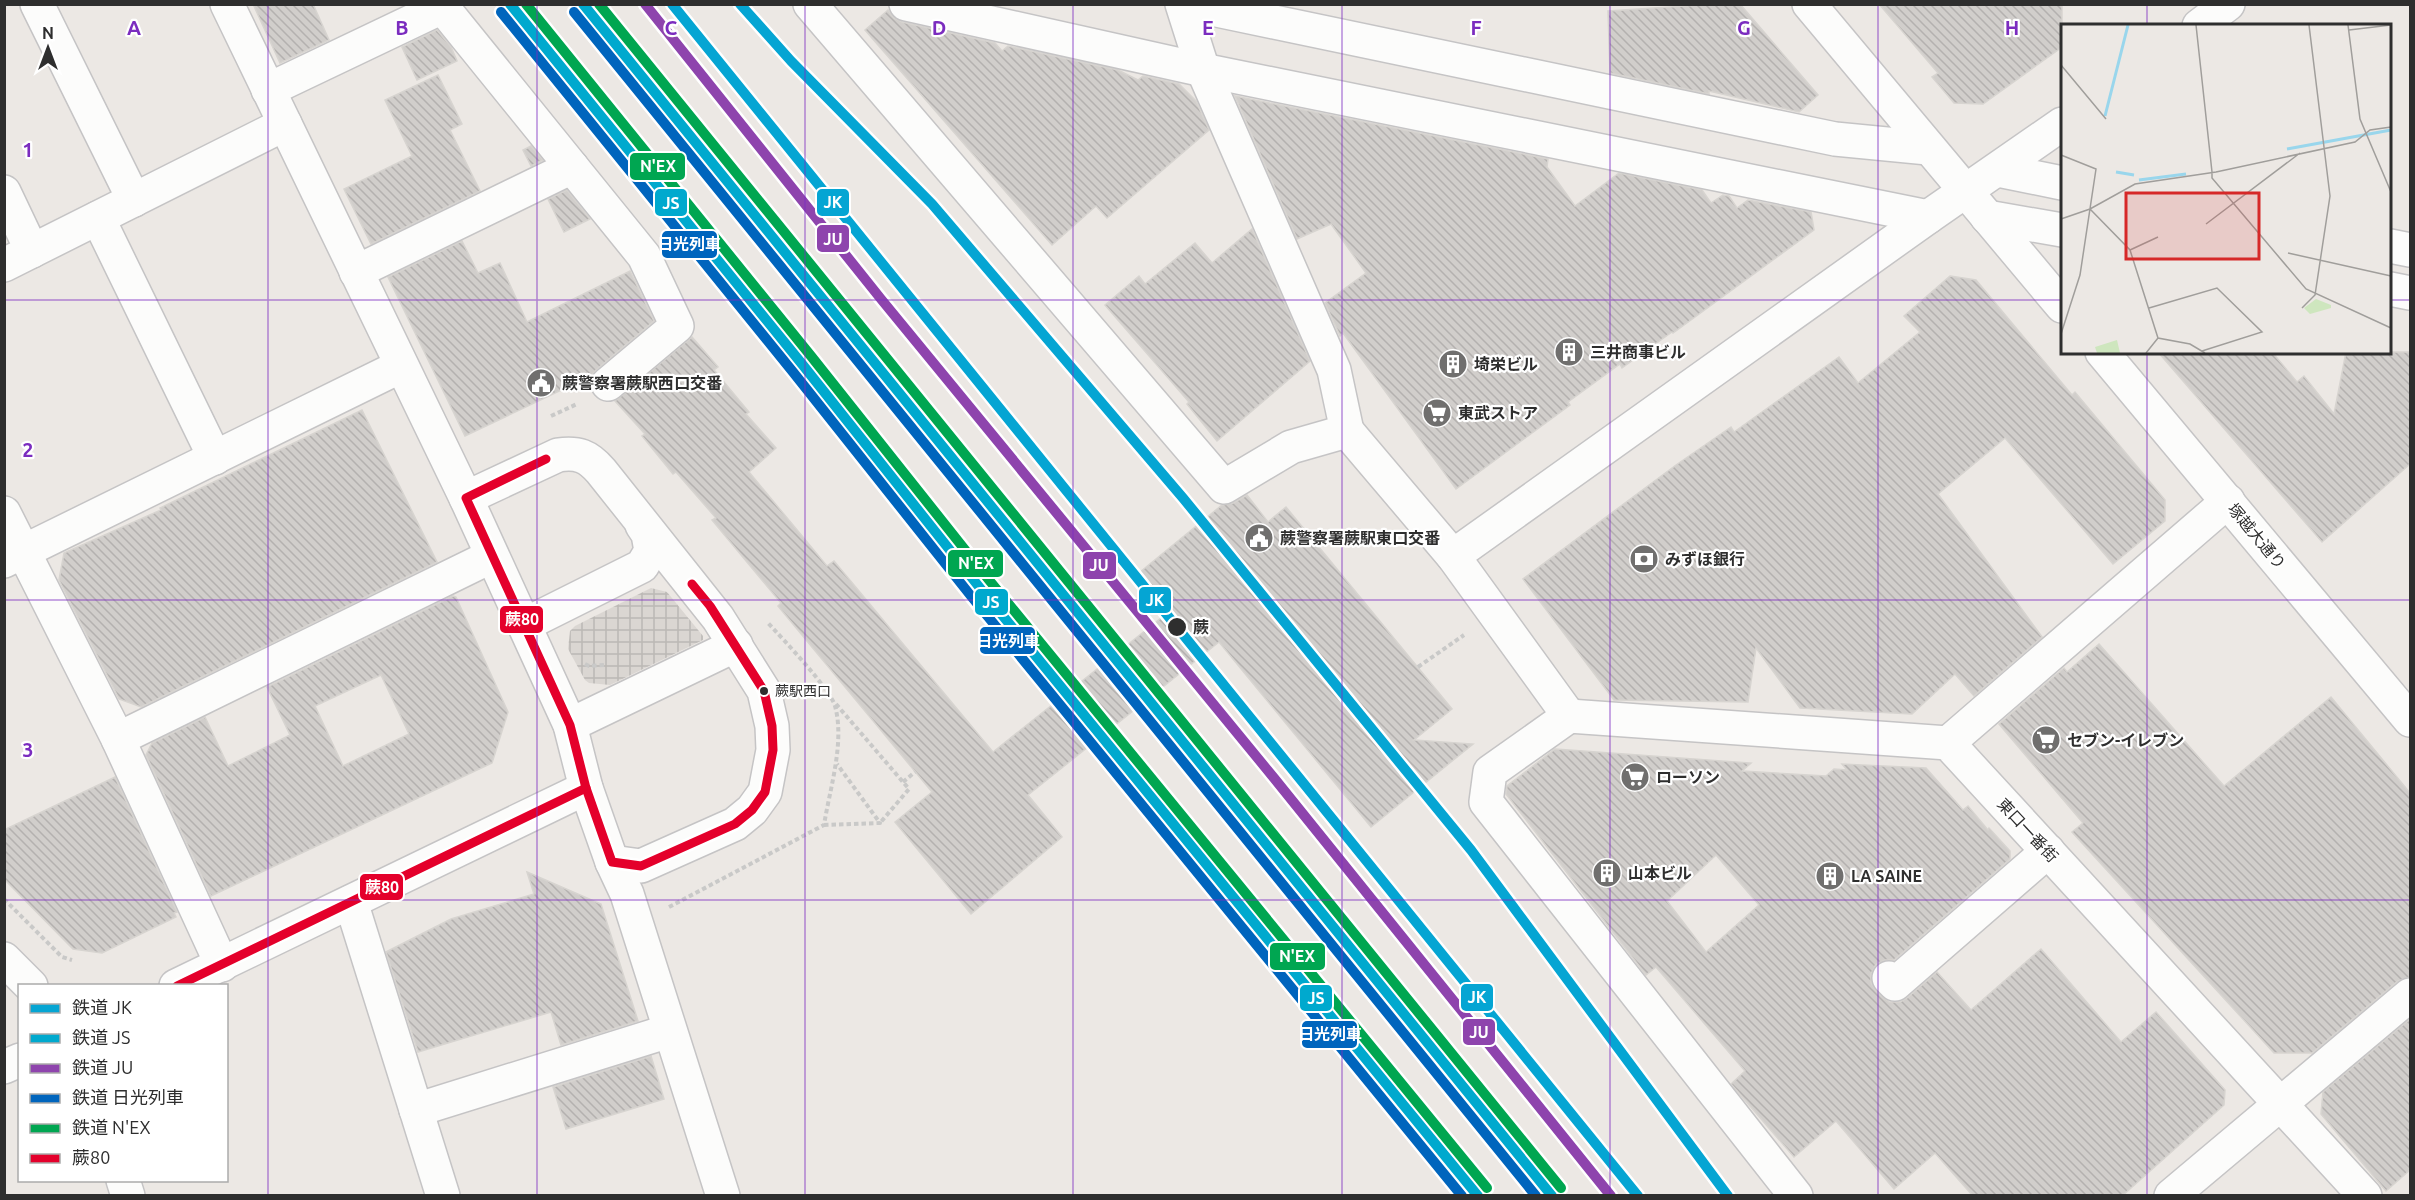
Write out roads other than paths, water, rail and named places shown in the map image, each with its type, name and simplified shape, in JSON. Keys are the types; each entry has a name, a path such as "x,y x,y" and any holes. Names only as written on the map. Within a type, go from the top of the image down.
{"street":[{"path":"37,4 134,200"},
{"path":"227,4 466,498 570,724 586,788 612,862 627,894 723,1196"},
{"path":"810,4 1224,487 1291,447 1347,431"},
{"path":"906,4 1203,70 1928,217"},
{"path":"1182,4 1203,70 1334,370 1347,431 1453,556 1569,716"},
{"path":"1188,4 1834,139 1928,148"},
{"path":"1809,4 2061,305"},
{"path":"2202,24 2228,4"},
{"path":"268,90 441,6 644,256 677,326 608,384"},
{"path":"4,192 18,258 285,124"},
{"path":"1453,556 2061,125"},
{"path":"356,273 572,167"},
{"path":"1998,170 2061,183"},
{"path":"1987,217 2061,230"},
{"path":"98,218 215,458"},
{"path":"2391,246 2410,250"},
{"path":"2391,289 2410,293"},
{"name":"塚越大通り","path":"2104,354 2410,720"},
{"path":"14,556 401,366"},
{"path":"466,498 546,459 571,453 584,455 593,462 710,606 757,676 769,708 773,750 765,792 752,810 735,824 641,866 612,862"},
{"path":"1796,1196 1486,802 1490,772 1569,716 1948,743 2228,501"},
{"path":"4,513 14,556 118,739 222,964"},
{"path":"524,626 642,566 651,551 648,534 642,525"},
{"path":"118,739 492,556"},
{"path":"570,724 736,645"},
{"name":"東口一番街","path":"1948,743 2365,1196"},
{"path":"180,984 586,788"},
{"path":"1889,978 1895,984 2048,852"},
{"path":"351,902 442,1196"},
{"path":"4,958 29,984"},
{"path":"2172,1196 2410,995"},
{"path":"416,1110 669,1031"},
{"path":"4,1067 18,1061"}],"rail line":[{"name":"JS","path":"510,4 980,588 1478,1196"},
{"name":"N'EX","path":"526,4 989,580 1487,1188"},
{"name":"JS","path":"583,4 1552,1196"},
{"name":"N'EX","path":"599,4 1561,1188"},
{"name":"JU","path":"645,4 881,299 1274,778 1611,1196"},
{"name":"JK","path":"672,4 1638,1196"},
{"name":"JK","path":"740,4 791,61 932,204 1183,498 1471,850 1728,1196"},
{"name":"日光列車","path":"501,12 971,596 1462,1196"},
{"name":"日光列車","path":"574,12 1536,1196"}],"place":[{"name":"三井商事ビル","path":"1569,352"},
{"name":"埼栄ビル","path":"1453,364"},
{"name":"蕨警察署蕨駅西口交番","path":"541,383"},
{"name":"東武ストア","path":"1437,413"},
{"name":"蕨警察署蕨駅東口交番","path":"1259,538"},
{"name":"みずほ銀行","path":"1644,559"},
{"name":"蕨","path":"1177,627"},
{"name":"蕨駅西口","path":"764,691"},
{"name":"セブン-イレブン","path":"2046,740"},
{"name":"ローソン","path":"1635,777"},
{"name":"山本ビル","path":"1607,873"},
{"name":"LA SAINE","path":"1830,876"}]}
